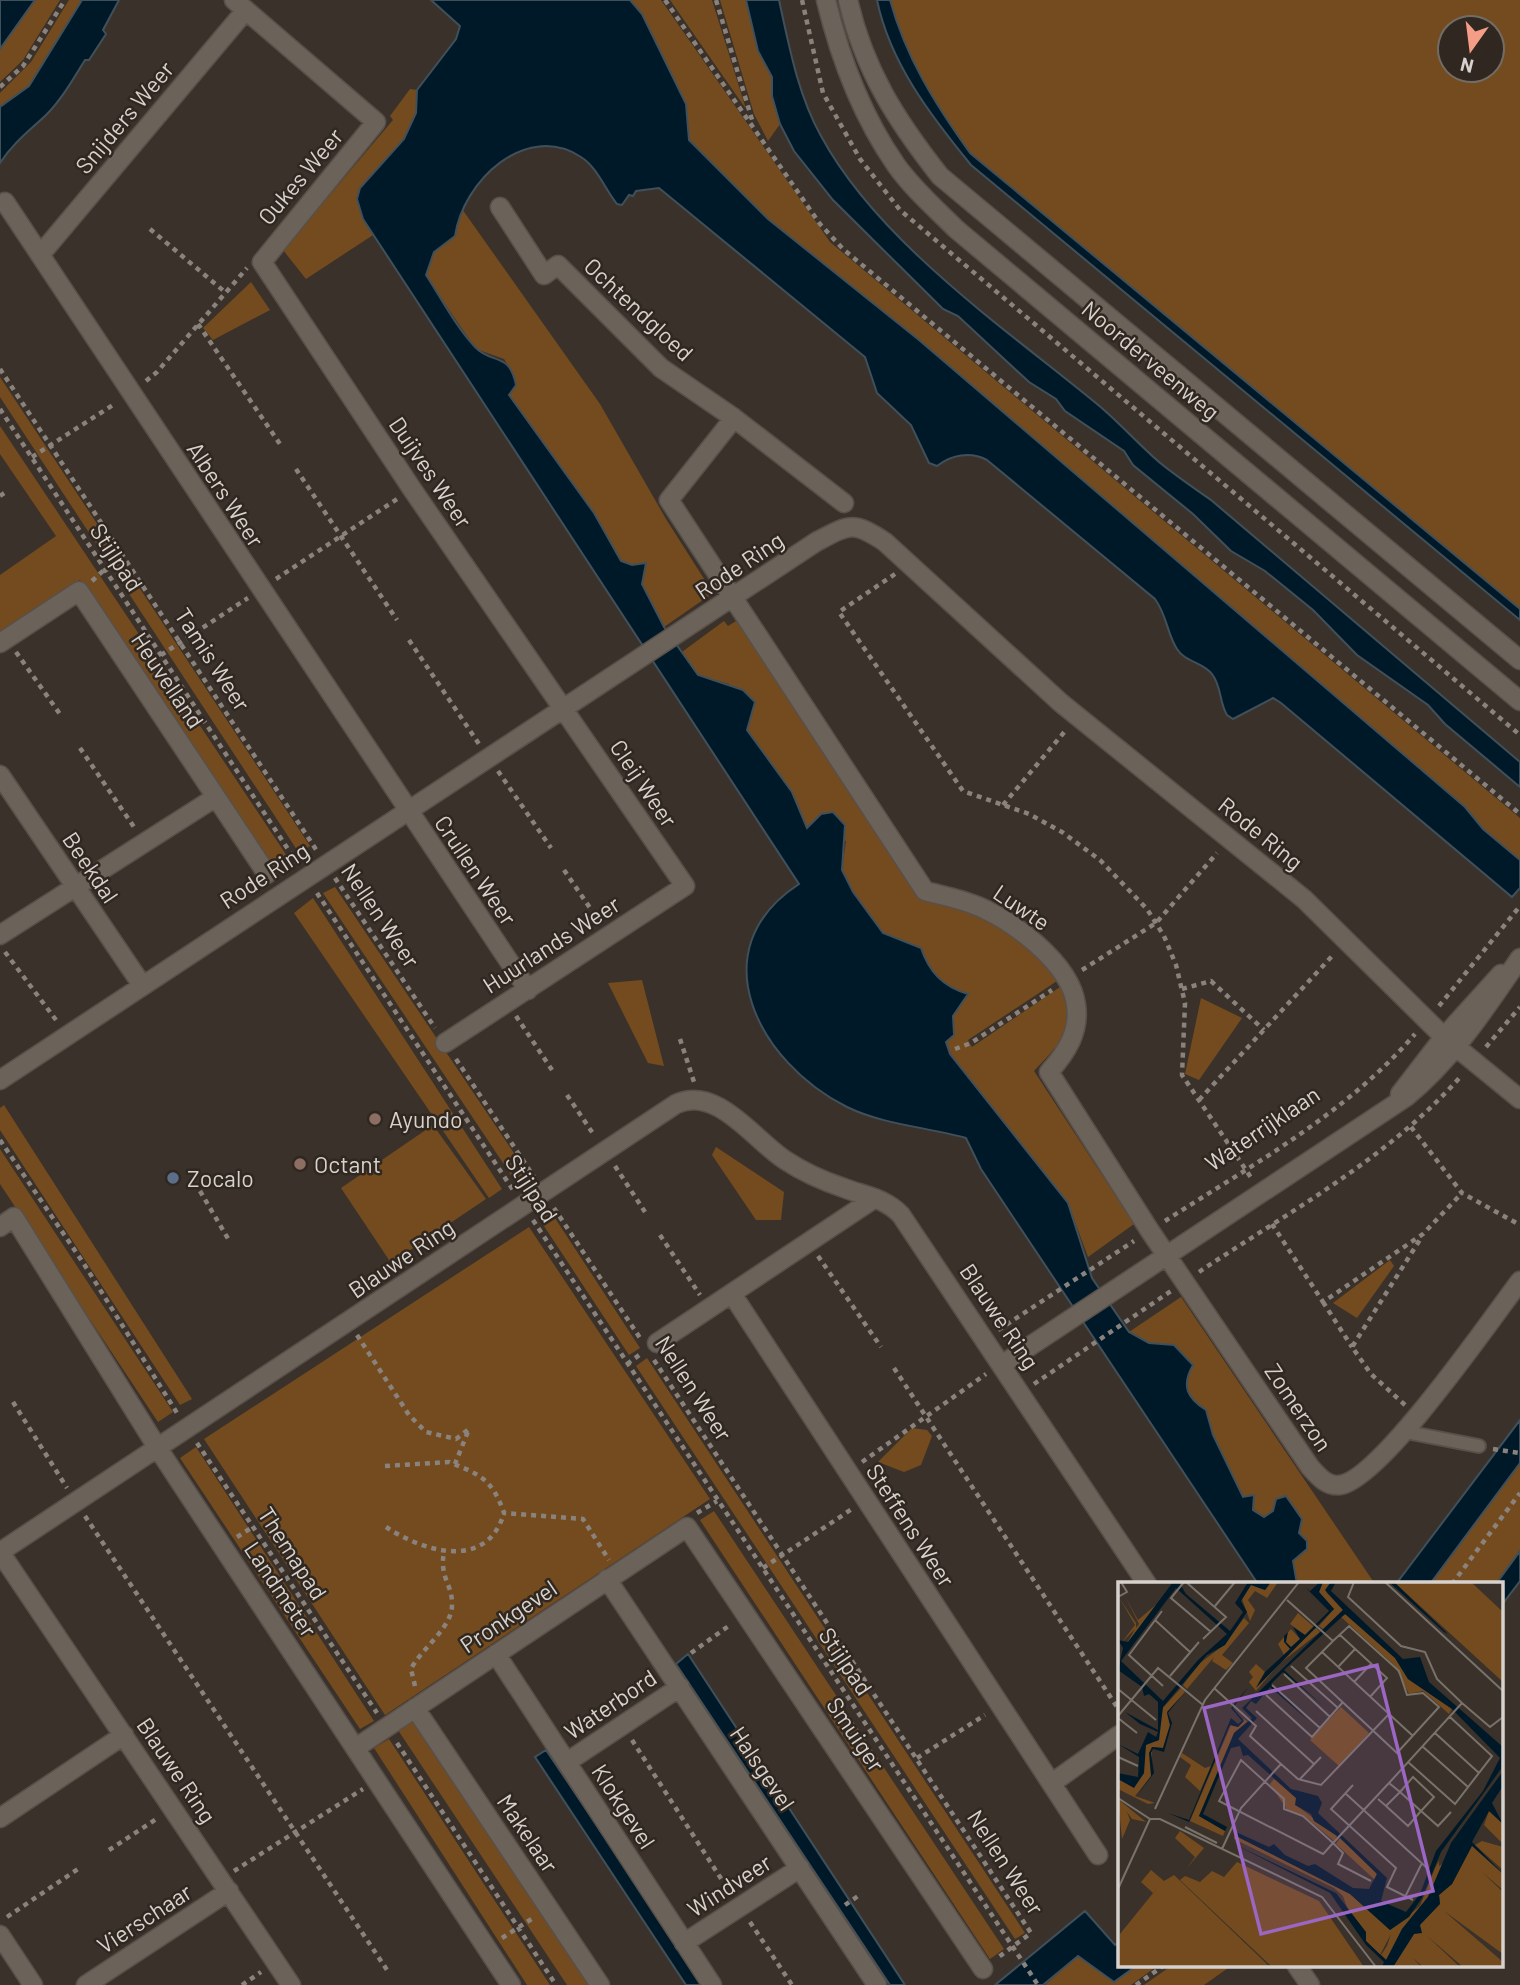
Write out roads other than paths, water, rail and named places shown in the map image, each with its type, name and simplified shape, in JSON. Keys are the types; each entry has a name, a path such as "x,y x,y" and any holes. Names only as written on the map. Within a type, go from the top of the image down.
{"street":[{"name":"Noorderveenweg","path":"827,0 838,41 864,111 896,165 916,189 956,229 1520,701"},
{"name":"Noorderveenweg","path":"848,0 865,61 906,133 940,176 1520,660"},
{"name":"Oukes Weer","path":"240,5 376,122 262,262"},
{"name":"Snijders Weer","path":"40,255 240,5"},
{"name":"Albers Weer","path":"5,202 407,812"},
{"name":"Ochtendgloed","path":"500,207 544,275 558,265 661,368 734,418 844,503"},
{"name":"Duijves Weer","path":"262,262 412,489 564,708"},
{"path":"734,418 669,500 734,599"},
{"name":"Rode Ring","path":"0,1080 734,599 816,542 842,528 861,526 885,542 1076,715 1304,899 1449,1041"},
{"name":"Heuvelland","path":"3,641 79,591 267,874"},
{"name":"Luwte","path":"734,599 925,891 971,903 998,916 1041,949 1066,980 1076,1003 1074,1033 1069,1046 1049,1072 1166,1255"},
{"name":"Cleij Weer","path":"564,708 685,886"},
{"name":"Beekdal","path":"0,775 142,985"},
{"path":"0,935 216,797"},
{"name":"Crullen Weer","path":"407,812 528,990"},
{"name":"Huurlands Weer","path":"445,1043 685,886"},
{"path":"1003,1364 1390,1109 1449,1041 1490,984 1520,958"},
{"path":"1449,1041 1520,1099"},
{"name":"Blauwe Ring","path":"291,1985 0,1552 687,1099 699,1099 727,1112 788,1163 817,1178 890,1203 901,1214 1146,1582"},
{"path":"657,1342 875,1198"},
{"name":"Landmeter","path":"7,1222 357,1747 511,1985"},
{"name":"Zomerzon","path":"1166,1255 1310,1467 1323,1482 1339,1486 1351,1481 1406,1432 1520,1281"},
{"name":"Steffens Weer","path":"732,1294 1098,1855"},
{"name":"Pronkgevel","path":"357,1747 687,1527"},
{"name":"Smuiger","path":"687,1527 983,1968"},
{"name":"Halsgevel","path":"612,1576 680,1687 877,1985"},
{"name":"Klokgevel","path":"495,1654 712,1985"},
{"name":"Waterbord","path":"567,1762 680,1687"},
{"name":"Makelaar","path":"419,1705 600,1985"},
{"path":"0,1818 124,1735"},
{"path":"1052,1783 1118,1736"},
{"name":"Windveer","path":"684,1943 800,1868"},
{"name":"Vierschaar","path":"86,1985 225,1885"},
{"path":"0,1935 33,1985"},
{"path":"1298,1968 1310,1985"}],"lane":[{"path":"1406,1432 1479,1446"}],"water":[{"path":"0,0 35,0 0,49"},
{"path":"82,0 119,0 103,30 106,34 89,60 85,60 52,109 16,143 0,163 0,107 29,86"},
{"path":"431,0 630,0 642,14 686,104 689,140 768,219 919,340 1465,807 1483,829 1520,860 1520,888 1512,897 1281,703 1273,698 1233,719 1227,715 1215,679 1208,670 1185,657 1177,649 1155,599 987,460 967,455 948,459 937,466 929,463 911,425 877,393 865,357 659,188 636,191 633,196 629,195 622,205 617,204 587,161 560,148 539,146 500,162 484,177 470,195 460,215 455,236 434,252 426,275 449,312 475,347 509,367 516,385 509,395 594,513 621,561 632,565 646,563 642,584 664,627 698,675 743,690 755,702 747,730 792,792 807,828 821,814 833,812 845,825 842,870 853,892 883,933 921,948 928,964 944,983 968,994 953,1016 954,1035 946,1042 950,1054 1068,1203 1092,1278 1129,1332 1149,1343 1174,1345 1193,1365 1187,1379 1188,1391 1194,1401 1206,1410 1213,1435 1243,1497 1254,1495 1253,1510 1264,1517 1273,1511 1276,1499 1286,1496 1302,1519 1299,1533 1307,1541 1307,1549 1293,1561 1297,1582 1257,1582 981,1169 966,1138 891,1122 847,1107 816,1087 788,1063 767,1035 752,1004 747,972 752,940 768,911 799,884 363,219 357,199 360,188 404,139 416,113 417,90 456,39 460,26"},
{"path":"746,0 779,0 800,87 821,136 845,175 909,248 946,282 1105,411 1159,462 1211,500 1520,762 1520,787 1445,724 1428,705 1357,655 1313,610 1265,571 1231,551 1193,514 1133,465 1124,451 1065,411 1056,399 1029,382 958,316 943,309 833,200 794,151 780,124 772,96 772,77 758,51"},
{"path":"877,0 890,0 913,61 945,117 970,153 1520,609 1520,620 971,165 927,108 902,67 883,23"},
{"path":"1520,1420 1520,1463 1431,1582 1398,1582"},
{"path":"1520,1551 1520,1581 1502,1605 1502,1582 1497,1582"},
{"path":"688,1654 905,1985 890,1985 676,1664"},
{"path":"546,1750 705,1985 686,1985 535,1757"},
{"path":"1085,1911 1115,1945 1118,1943 1118,1968 1133,1968 1114,1982 1078,1956 1043,1985 995,1985"}],"place":[{"name":"Ayundo","path":"375,1119"},
{"name":"Octant","path":"300,1164"},
{"name":"Zocalo","path":"173,1178"}]}
